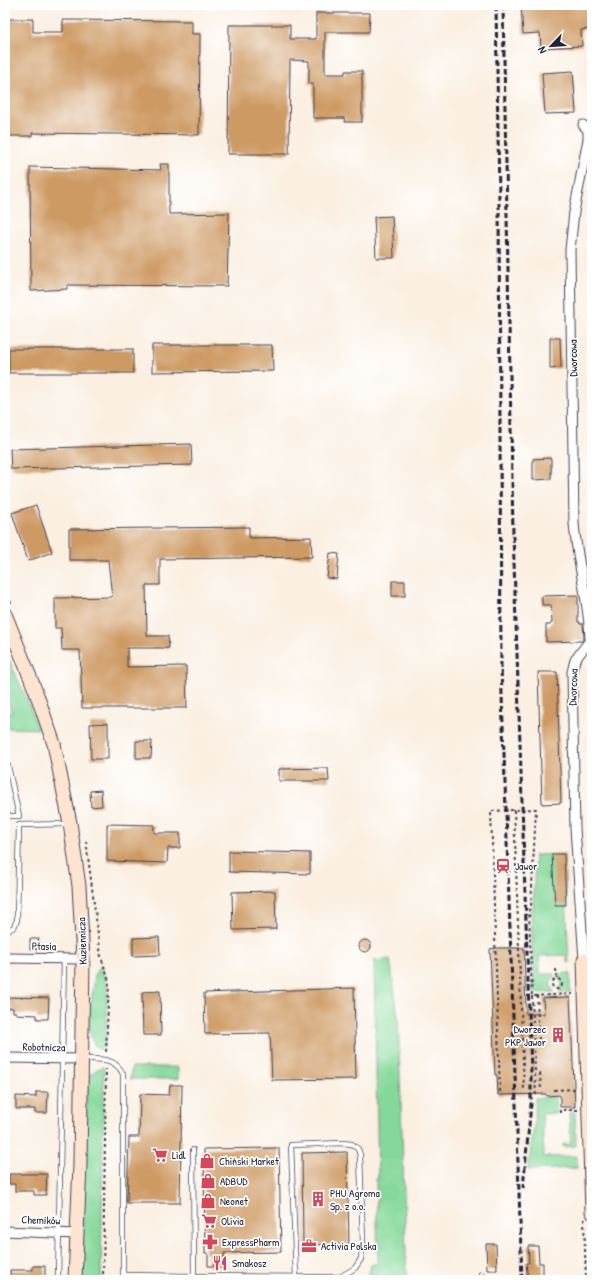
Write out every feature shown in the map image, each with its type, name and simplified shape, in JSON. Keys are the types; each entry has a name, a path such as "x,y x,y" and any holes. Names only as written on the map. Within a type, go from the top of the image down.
{"main road":[{"name":"Kuziennicza","path":"5,614 10,644 36,692 54,744 70,823 80,899 83,959 82,1059 75,1280"},
{"name":"Dworcowa","path":"584,960 592,1212"}],"street":[{"name":"Dworcowa","path":"583,125 588,130 588,139 574,212 570,250 574,523 579,566 588,604 590,640 575,660 572,672 575,828 584,960"},
{"name":"Ptasia","path":"5,958 83,959"},
{"name":"Robotnicza","path":"5,1058 82,1059"},
{"name":"Chemików","path":"5,1231 59,1232 77,1234"}],"lane":[{"path":"5,932 14,927 17,920 19,825 19,816 8,766"},
{"path":"5,816 19,816"},
{"path":"19,825 70,823"},
{"path":"58,1280 64,958"},
{"path":"82,1059 106,1059 113,1062 123,1074 123,1278 194,1276 296,1278 340,1277 348,1273 361,1259 360,1155 358,1149 352,1144 291,1145 296,1278"},
{"path":"193,1150 194,1276"},
{"path":"481,1274 481,1280"}],"path":[{"path":"500,1092 491,811 536,809 531,906 529,910 536,1098"},
{"path":"514,810 524,1092"},
{"path":"556,969 556,979 552,984 557,988"},
{"path":"556,979 561,981 561,984 557,988 557,995"},
{"path":"532,996 574,994"},
{"path":"537,995 539,1041"},
{"path":"540,1073 541,1091"},
{"path":"554,1090 574,1089"},
{"path":"560,1113 560,1110 579,1110"}],"green space":[{"path":"5,658 9,660 29,704 38,729 5,728 5,715 12,712 5,694"},
{"path":"564,854 569,963 567,962 566,955 539,956 540,974 554,974 554,977 550,983 554,992 534,993 531,911 533,908 535,855"},
{"path":"390,959 398,1017 407,1280 370,1280 368,1279 371,1265 378,1263 374,961"},
{"path":"100,967 104,973 106,982 107,1005 105,1047 99,1049 94,1043 91,1035 90,1014 95,975"},
{"path":"570,973 570,992 559,993 562,983 558,977 558,974"},
{"path":"101,1067 104,1067 101,1280 81,1280 87,1078"},
{"path":"132,1067 178,1067 178,1079 130,1079"},
{"path":"556,1096 557,1113 542,1114 544,1157 577,1156 577,1168 528,1170 535,1120 535,1098"},
{"path":"569,1113 575,1113 576,1146 563,1147 563,1144 571,1144"}],"building":[{"path":"521,5 592,5 592,29 581,30 582,46 541,48 540,33 523,34"},
{"path":"316,13 370,13 369,32 325,32 325,74 345,74 345,71 362,71 362,122 345,122 344,118 313,118 313,84 309,84 309,61 290,60 289,154 228,154 229,25 290,25 290,39 316,39"},
{"path":"5,19 33,19 33,32 63,32 63,20 192,21 192,34 200,34 199,135 32,133 32,136 5,136"},
{"path":"573,71 576,113 545,114 542,73"},
{"path":"160,164 169,164 169,214 229,213 227,286 67,285 67,289 31,291 30,167 161,170"},
{"path":"392,216 394,258 376,258 374,217"},
{"path":"550,338 560,338 561,368 550,369"},
{"path":"152,345 272,345 273,371 152,372"},
{"path":"9,349 133,349 133,373 9,373"},
{"path":"191,444 192,465 11,469 10,449"},
{"path":"551,458 551,479 533,480 533,459"},
{"path":"36,505 52,552 28,561 12,513"},
{"path":"249,527 249,538 311,537 312,557 160,559 160,585 146,585 147,636 168,636 169,648 127,648 127,667 186,666 187,708 82,708 80,650 62,650 61,628 55,628 55,598 112,597 108,560 69,560 69,529"},
{"path":"330,553 339,554 337,579 327,578"},
{"path":"392,581 405,581 405,596 392,596"},
{"path":"578,595 578,622 583,624 584,638 582,641 546,642 546,625 550,625 552,622 551,605 542,605 542,596"},
{"path":"538,672 557,672 561,803 542,804"},
{"path":"108,723 108,759 91,759 90,724"},
{"path":"136,741 152,741 151,758 136,758"},
{"path":"328,768 329,781 279,781 279,769"},
{"path":"101,790 102,806 91,807 90,791"},
{"path":"107,824 154,825 154,833 180,833 180,848 168,848 167,863 107,861"},
{"path":"229,851 310,853 310,874 229,872"},
{"path":"552,854 564,854 566,905 555,905"},
{"path":"275,891 276,929 233,930 232,892"},
{"path":"159,937 160,955 133,956 133,938"},
{"path":"30,939 39,939 39,949 30,949"},
{"path":"365,940 369,942 371,946 369,950 365,952 361,950 359,946 361,942"},
{"path":"524,948 526,1014 544,1014 543,998 570,997 575,1107 560,1107 560,1095 498,1095 497,1075 495,1075 490,949"},
{"path":"354,988 356,1079 272,1080 270,1033 205,1034 204,993"},
{"path":"160,991 161,1035 143,1035 142,992"},
{"path":"7,997 49,998 48,1019 37,1019 37,1015 16,1014 16,1012 13,1012 13,1008 7,1008"},
{"name":"Lidl","path":"170,1085 182,1085 180,1203 127,1203 129,1137 139,1137 140,1094 169,1095"},
{"path":"36,1092 48,1092 47,1113 35,1113 35,1109 16,1109 16,1096 36,1097"},
{"path":"279,1148 281,1252 224,1253 224,1266 208,1266 208,1253 205,1253 204,1149"},
{"name":"PHU Agroma Sp. z o.o.","path":"347,1152 349,1244 303,1245 302,1153"},
{"path":"9,1174 47,1174 46,1195 34,1195 34,1191 15,1191 15,1184 9,1184"},
{"path":"486,1244 496,1244 497,1270 487,1270"},
{"path":"528,1246 538,1246 539,1263 543,1263 543,1280 528,1280 526,1263 529,1263"},
{"path":"33,1266 45,1266 45,1280 10,1280 10,1270 33,1270"}],"railway":[{"path":"496,5 499,199 501,666 522,1280"},
{"path":"503,5 513,533 531,1072 531,1104 523,1188"}],"place":[{"name":"Jawor","path":"503,866"},
{"name":"Dworzec PKP Jawor","path":"558,1035"},
{"name":"Lidl","path":"160,1155"},
{"name":"Chiński Market","path":"207,1161"},
{"name":"ADBUD","path":"208,1181"},
{"name":"PHU Agroma Sp. z o.o.","path":"318,1199"},
{"name":"Neonet","path":"208,1201"},
{"name":"Olivia","path":"209,1221"},
{"name":"ExpressPharm","path":"210,1242"},
{"name":"Activia Polska","path":"309,1246"},
{"name":"Smakosz","path":"220,1263"}]}
